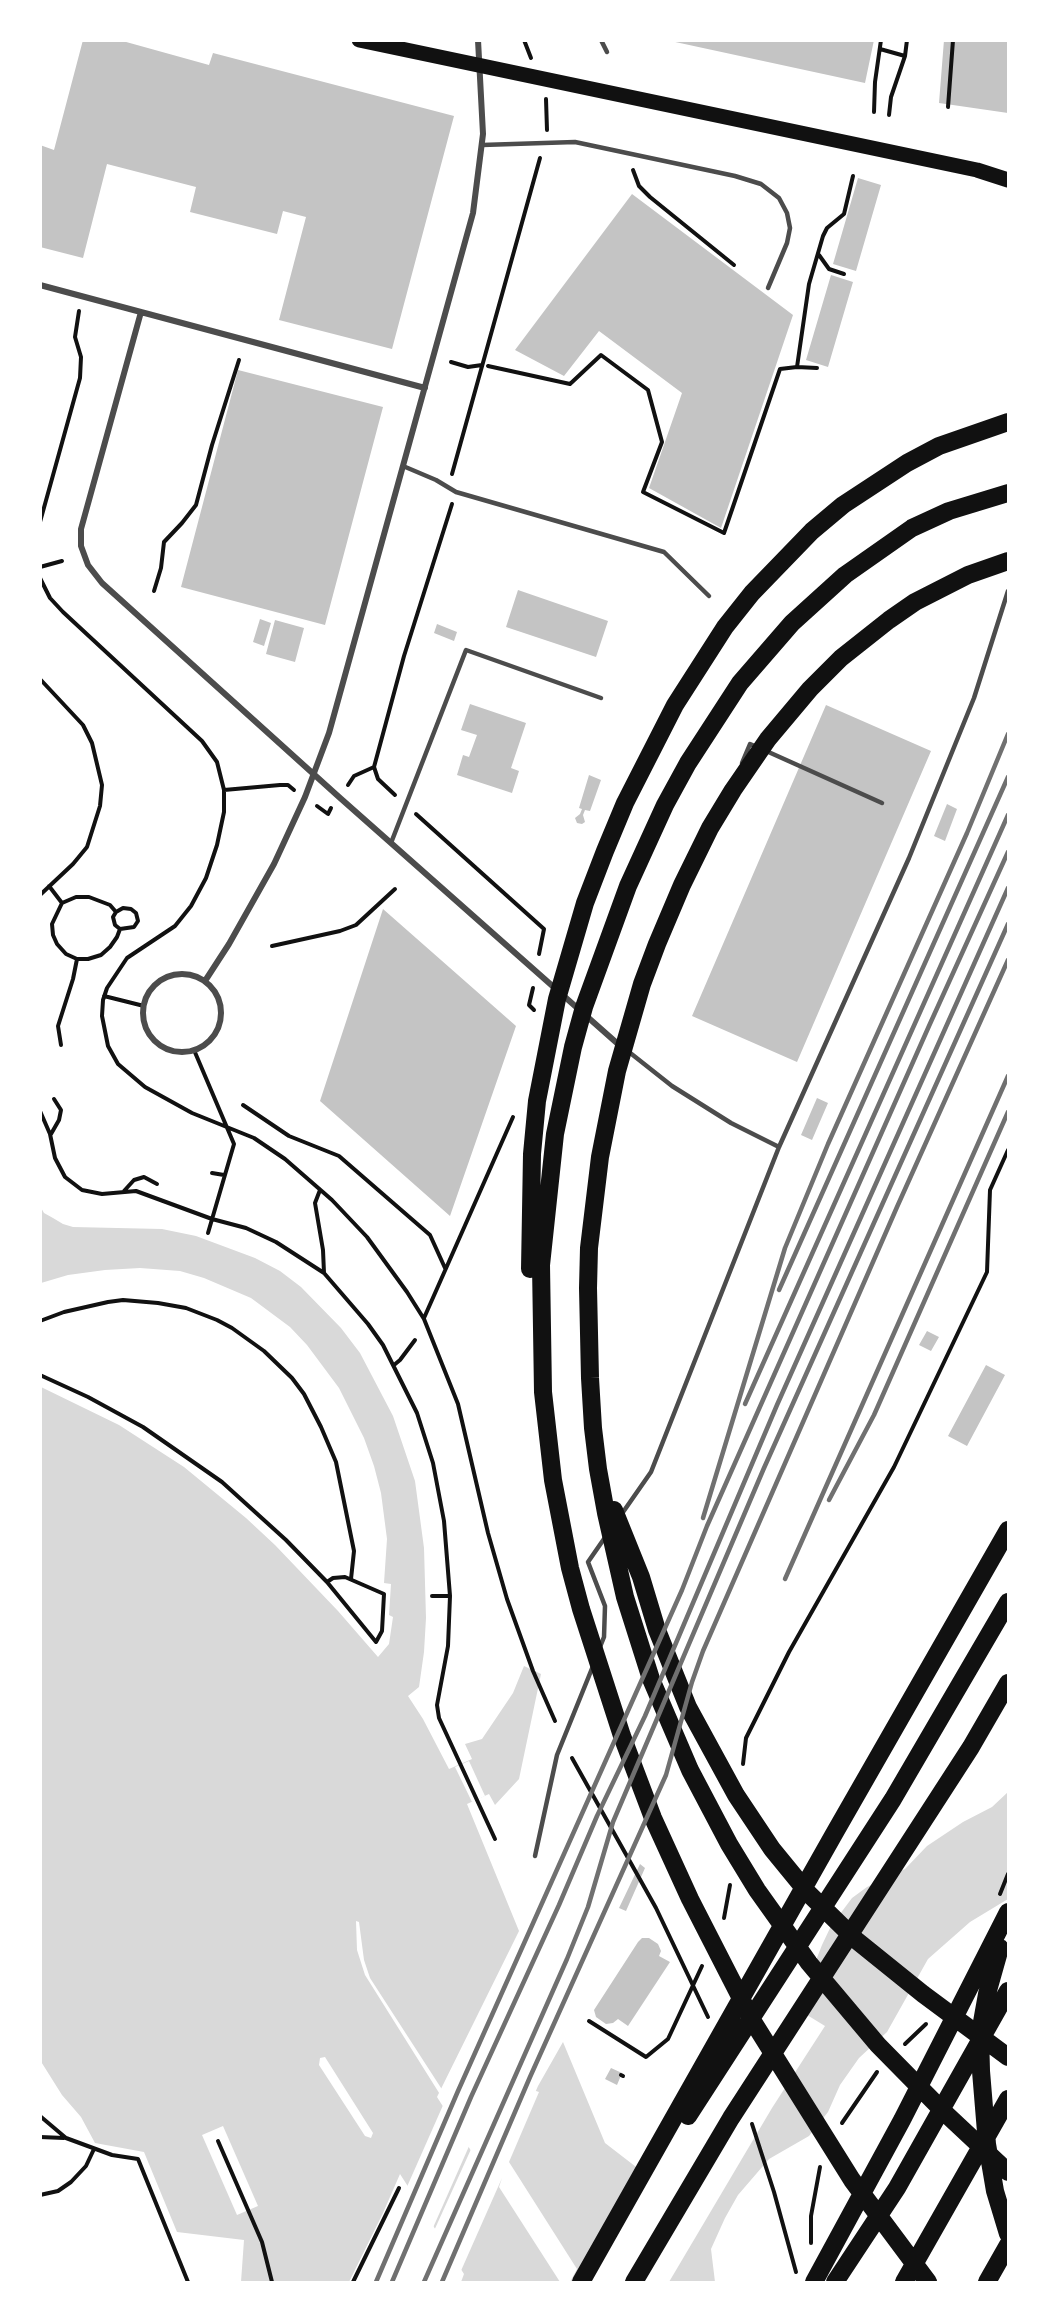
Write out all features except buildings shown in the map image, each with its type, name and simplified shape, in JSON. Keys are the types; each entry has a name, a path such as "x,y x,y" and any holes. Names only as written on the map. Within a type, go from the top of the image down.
{"highway":[{"path":"928,2283 889,2232 828,2144 752,2020 690,1899 653,1818 622,1736 581,1609 561,1525 536,1364 531,1313 530,1209 537,1101 557,999 601,861 625,803 675,705 725,627 786,557 835,512 875,482 939,446 1008,422"},
{"path":"547,1439 541,1352 541,1276 544,1222 555,1134 584,1006 611,927 645,846 678,780 713,723 740,683 792,623 845,574 912,528 949,511 1008,493"},
{"path":"1008,561 968,575 915,602 872,633 825,674 781,722 743,774 710,828 657,944 629,1027 614,1081 600,1157 589,1248 588,1287 590,1378 598,1469 625,1597 651,1679 690,1770 729,1844 785,1931 845,2008 912,2079 1008,2172"},
{"path":"598,1469 641,1577 657,1630 681,1690 706,1743 754,1823 808,1893 856,1940 907,1982 1008,2057"},
{"path":"581,2283 1008,1530"},
{"path":"649,2164 690,2113 864,1845 935,1730 1008,1602"},
{"path":"634,2283 731,2118 971,1747 1008,1683"},
{"path":"814,2283 907,2109 1004,1904"},
{"path":"1008,1924 987,1994 980,2032 980,2062 987,2144 995,2191 1008,2234"},
{"path":"835,2283 902,2179 1008,1990"},
{"path":"904,2283 1008,2099"},
{"path":"987,2283 1008,2245"}],"main road":[{"path":"359,40 977,170 1008,180"},
{"path":"977,170 1008,171"}],"street":[{"path":"205,981 258,894 290,830 329,733 473,213 482,145 478,40"},
{"path":"40,285 425,388"},
{"path":"141,312 81,529 81,546 88,566 102,583 618,1044"},
{"path":"180,974 205,981 214,990 221,1013 220,1025 210,1041 194,1050 178,1052 157,1042 144,1022 144,1006 149,994 157,984 168,977 180,974"}],"lane":[{"path":"601,40 607,52"},
{"path":"482,145 583,143 754,181 768,188 779,198 784,205 790,228 788,243 768,288"},
{"path":"403,466 436,480 456,492 664,552 709,596"},
{"path":"535,1856 556,1755 604,1637 605,1606 588,1562 651,1472 779,1147 909,858 974,698 1008,591"},
{"path":"391,843 466,650 600,698"},
{"path":"779,1147 731,1123 672,1086 618,1044 750,744 882,803"}],"path":[{"path":"524,40 533,62"},
{"path":"874,112 882,40"},
{"path":"889,115 907,40"},
{"path":"948,107 953,40"},
{"path":"880,49 905,56"},
{"path":"541,948 544,929 378,779 374,766 404,656 456,492 452,474 485,365 544,142 548,118 544,91"},
{"path":"633,170 639,186 650,197 734,266"},
{"path":"797,367 809,284 827,228 844,214 854,176"},
{"path":"818,254 829,269 844,274"},
{"path":"40,522 80,378 81,357 75,337 77,319"},
{"path":"451,362 468,367 485,365 570,384 601,355 648,390 662,442 644,492 724,533 780,369 817,368"},
{"path":"154,591 161,568 164,542 196,505 239,360"},
{"path":"40,567 62,561"},
{"path":"40,578 50,598 63,612 202,741 217,762 224,790 224,812 218,845 206,878 192,906 175,926 127,958 115,972 104,996 102,1006 104,1032 111,1053 121,1067 145,1087 179,1107 228,1127 268,1147 320,1190 367,1237 394,1272 424,1319 456,1395 475,1468 488,1533 507,1599 533,1671 557,1726"},
{"path":"40,679 83,725 92,743 102,785 97,816 87,847 73,864 40,895"},
{"path":"354,776 374,766"},
{"path":"224,790 288,785"},
{"path":"49,886 62,903"},
{"path":"272,946 340,931 356,925 395,890"},
{"path":"116,912 110,905 89,897 76,897 62,903 52,924 53,935 66,954 77,959 88,959 101,955 110,947 120,929"},
{"path":"123,908 130,909 136,913 138,921 134,927 120,929 115,925 113,917 116,912 123,908"},
{"path":"61,1045 58,1026 74,979 77,959"},
{"path":"104,996 144,1006"},
{"path":"531,997 529,1005 537,1013"},
{"path":"194,1050 234,1144 208,1233"},
{"path":"50,1134 60,1120 61,1110 54,1099"},
{"path":"243,1105 289,1136 339,1156 430,1234 446,1269"},
{"path":"424,1319 517,1108"},
{"path":"40,1111 50,1134 55,1158 65,1177 82,1190 102,1194 136,1191 212,1219 246,1228 276,1242 324,1273 368,1324 394,1365 417,1413 433,1463 444,1521 450,1596 448,1646 437,1705 439,1718 495,1839"},
{"path":"742,1773 746,1738 789,1652 894,1467 987,1272 990,1190 1008,1150"},
{"path":"212,1173 224,1175"},
{"path":"123,1192 134,1180 144,1178 157,1184"},
{"path":"320,1190 315,1203 323,1250 324,1273"},
{"path":"40,1321 64,1312 108,1302 123,1300 158,1303 186,1308 217,1320 264,1351 292,1378 304,1394 336,1462 354,1551 351,1579"},
{"path":"394,1365 415,1340"},
{"path":"40,1375 116,1411 173,1446 245,1501 327,1582 376,1641 382,1631 384,1594 339,1576 327,1582"},
{"path":"432,1596 450,1596"},
{"path":"570,1754 661,1918 711,2023"},
{"path":"1004,1904 1008,1874"},
{"path":"722,1924 726,1914 730,1879"},
{"path":"589,2021 646,2057 668,2039 707,1956"},
{"path":"898,2050 928,2021"},
{"path":"838,2129 863,2090 883,2065"},
{"path":"40,2116 66,2138 94,2149 138,2159 188,2283"},
{"path":"750,2116 774,2192 796,2275"},
{"path":"40,2137 66,2138"},
{"path":"218,2141 262,2242 272,2283"},
{"path":"40,2195 58,2191 72,2182 86,2166 94,2149"},
{"path":"811,2247 811,2216 821,2164"},
{"path":"353,2283 399,2188"}],"shaded area":[{"path":"40,1206 44,1213 73,1227 162,1229 196,1236 255,1258 280,1271 301,1287 341,1328 360,1353 393,1416 415,1481 424,1548 426,1618 419,1687 408,1696 423,1719 449,1769 472,1759 465,1744 482,1739 513,1693 524,1666 541,1674 519,1779 495,1805 489,1794 467,1804 519,1931 437,2097 494,2187 538,2086 563,2042 605,2143 653,2180 672,2180 697,2163 775,2077 802,2011 813,1968 822,1945 831,1926 852,1898 867,1887 905,1869 927,1846 963,1822 992,1807 1008,1792 1008,1899 970,1922 928,1959 887,2032 859,2058 840,2085 828,2112 809,2136 769,2159 738,2195 711,2249 715,2282 461,2282 464,2274 400,2174 349,2282 241,2282 244,2240 177,2232 144,2152 95,2143 81,2117 62,2095 40,2060 41,1387 119,1425 184,1467 275,1545 378,1657 389,1644 393,1617 389,1615 391,1584 384,1583 387,1539 381,1493 374,1466 364,1438 339,1388 307,1345 290,1327 251,1298 204,1278 180,1271 140,1268 105,1270 68,1275 41,1283"}],"pier":[{"path":"469,1761 485,1796 472,1802 455,1767"},
{"path":"356,1921 359,1922 364,1960 370,1978 443,2091 441,2096 365,1975 357,1950"},
{"path":"799,2010 825,2026 772,2108 669,2282 572,2282 639,2166 654,2177 662,2179 679,2173 695,2161 773,2076"},
{"path":"325,2057 373,2133 371,2138 365,2136 319,2065 320,2058"},
{"path":"533,2090 539,2092 509,2162 577,2269 570,2282 560,2282 499,2187 502,2178 460,2273 433,2233 472,2147 494,2181"},
{"path":"444,2103 470,2144 432,2230 406,2189"},
{"path":"223,2126 258,2206 237,2215 202,2135"}],"railway":[{"path":"703,1518 785,1248 828,1144 967,833 1008,734"},
{"path":"779,1290 1008,777"},
{"path":"745,1404 1008,815"},
{"path":"376,2282 458,2091 682,1590 707,1526 1008,852"},
{"path":"392,2282 471,2097 597,1816 645,1716 777,1405 1008,888"},
{"path":"424,2282 567,1959 588,1907 613,1822 764,1468 1008,924"},
{"path":"442,2282 530,2077 666,1775 703,1651 897,1207 1008,960"},
{"path":"785,1579 1008,1076"},
{"path":"829,1500 874,1415 1008,1112"}]}
